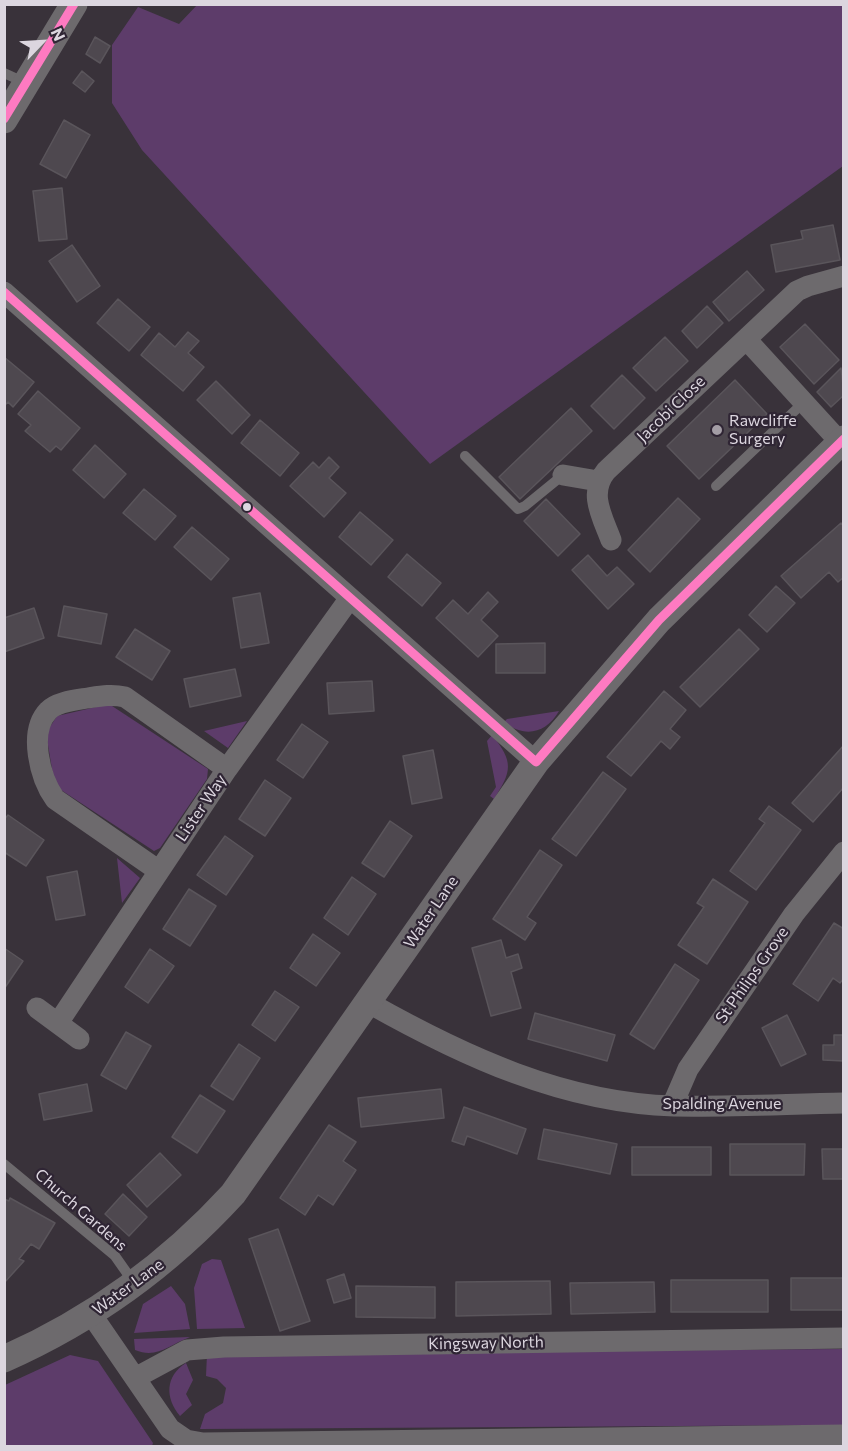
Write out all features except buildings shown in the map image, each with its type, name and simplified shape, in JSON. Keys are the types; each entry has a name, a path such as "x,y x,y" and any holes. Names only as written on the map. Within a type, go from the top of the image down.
{"street":[{"path":"4,120 16,78 74,4"},
{"name":"Jacobi Close","path":"598,481 797,291 843,276"},
{"path":"4,292 536,762"},
{"path":"746,339 842,440"},
{"name":"Water Lane","path":"4,1359 53,1337 91,1314 193,1236 233,1194 536,762 659,620 842,440"},
{"path":"563,475 598,481 596,497 611,540"},
{"name":"Lister Way","path":"58,1023 227,769 350,598"},
{"path":"159,871 55,799 46,787 37,739 39,725 49,709 70,701 113,694 125,697 227,769"},
{"name":"St Philips Grove","path":"672,1106 688,1069 794,914 843,852"},
{"name":"Spalding Avenue","path":"369,1003 453,1047 531,1080 577,1092 672,1106 843,1103"},
{"path":"37,1008 79,1039"},
{"path":"91,1314 170,1429 186,1440 202,1445 843,1435"},
{"name":"Kingsway North","path":"135,1378 187,1350 224,1347 843,1338"}],"lane":[{"path":"716,486 804,402"},
{"path":"465,456 518,508 525,506 563,475"},
{"name":"Church Gardens","path":"4,1164 115,1256 134,1283"}],"shaded area":[{"path":"198,4 843,5 843,166 430,464 142,150 112,103 112,45 138,7 179,24"},
{"path":"109,704 208,769 207,779 160,848 154,851 58,788 54,781 46,733 57,716"},
{"path":"559,711 548,725 534,731 519,730 504,722 507,719"},
{"path":"247,721 228,748 204,731"},
{"path":"492,735 504,752 508,767 504,781 494,799 490,796 496,787 487,741"},
{"path":"117,858 140,878 122,903"},
{"path":"212,1259 221,1260 245,1328 197,1329 194,1288 202,1264"},
{"path":"171,1286 185,1304 190,1329 134,1333 143,1304"},
{"path":"190,1337 157,1352 135,1350 134,1339"},
{"path":"843,1349 843,1425 200,1429 205,1414 223,1403 226,1388 217,1379 206,1376 207,1354"},
{"path":"70,1355 98,1361 153,1443 152,1446 5,1446 5,1385"},
{"path":"186,1363 193,1380 186,1394 192,1405 180,1416 172,1402 170,1388 174,1374"}],"transit line":[{"path":"4,119 74,4"},
{"path":"4,292 536,762 659,620 844,439"}],"place":[{"name":"Rawcliffe Surgery","path":"717,430"}]}
